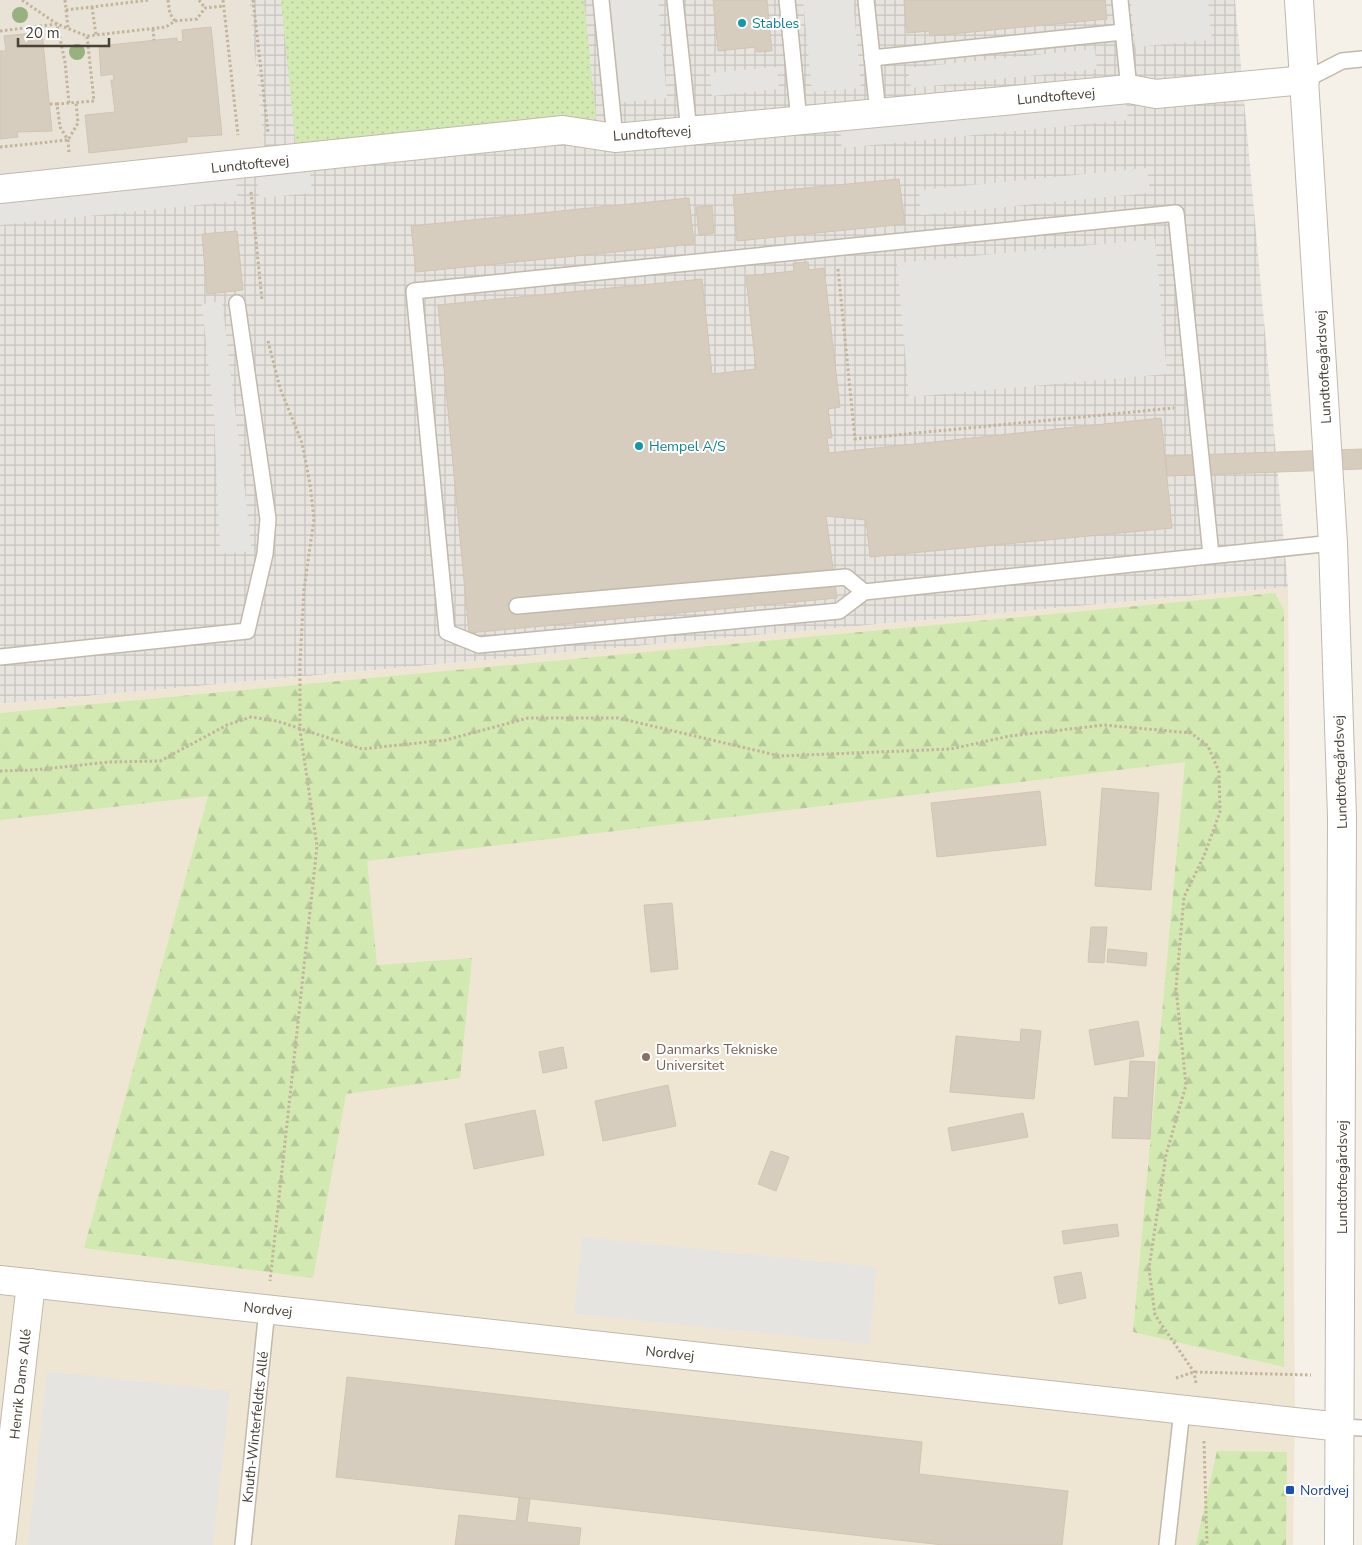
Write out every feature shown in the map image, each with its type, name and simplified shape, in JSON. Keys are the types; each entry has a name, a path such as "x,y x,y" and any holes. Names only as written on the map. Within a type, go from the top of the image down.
{"street":[{"name":"Lundtoftegårdsvej","path":"1299,0 1333,543 1342,817 1341,1376 1351,1427 1339,1545"},
{"name":"Lundtoftevej","path":"0,190 260,164 422,144 563,130 614,138 1129,89 1156,94 1305,80"},
{"name":"Nordvej","path":"0,1280 1351,1427"},
{"name":"Henrik Dams Allé","path":"1,1545 31,1283"}],"lane":[{"path":"601,0 614,138"},
{"path":"675,0 689,131"},
{"path":"787,0 799,121"},
{"path":"866,0 878,113"},
{"path":"1120,0 1129,89"},
{"path":"872,58 1123,32"},
{"path":"1305,80 1342,62 1362,59"},
{"path":"1211,555 1176,214 414,291 447,632 479,645 839,611 864,592 1333,543"},
{"path":"0,657 247,631 265,554 268,518 237,303"},
{"path":"517,606 846,577 864,592"},
{"name":"Knuth-Winterfeldts Allé","path":"243,1545 267,1309"},
{"path":"1167,1545 1192,1411"}],"path":[{"path":"22,0 57,24 87,36 166,27 175,21 197,19 205,8 224,6"},
{"path":"65,0 68,28"},
{"path":"66,10 150,0"},
{"path":"168,0 170,14 175,21"},
{"path":"199,0 205,8"},
{"path":"223,0 239,142 260,164"},
{"path":"253,0 260,164 262,303"},
{"path":"92,7 96,35"},
{"path":"0,31 57,24"},
{"path":"57,24 65,62 69,104"},
{"path":"153,29 154,40"},
{"path":"50,104 94,101 87,36"},
{"path":"68,140 78,123 76,103"},
{"path":"57,104 60,127 68,140 72,182"},
{"path":"0,147 68,140"},
{"path":"836,249 855,440 1197,406"},
{"path":"267,335 280,388 302,443 310,484 314,519 304,598 300,662 300,730 317,846 267,1309"},
{"path":"0,771 33,770 110,762 160,761 227,726 251,716 277,721 362,749 446,740 528,718 618,718 780,756 951,749 1010,736 1104,725 1191,734 1208,746 1219,772 1220,812 1204,856 1184,897 1176,988 1186,1085 1166,1155 1149,1268 1155,1315 1194,1372 1192,1411 1207,1545"},
{"path":"1143,1405 1167,1381 1194,1372 1341,1376"}],"shaded area":[{"path":"0,0 249,0 265,152 0,178"},
{"path":"249,0 1235,0 1288,587 0,704 0,178 265,152"},
{"path":"607,0 658,0 667,98 616,103"},
{"path":"803,0 853,0 861,88 812,92"},
{"path":"1131,0 1208,0 1212,40 1135,47"},
{"path":"1095,49 1097,69 911,88 908,68"},
{"path":"777,67 779,89 712,96 710,73"},
{"path":"1126,101 1128,120 842,148 840,129"},
{"path":"1147,168 1150,193 921,215 919,190"},
{"path":"310,172 312,193 259,198 257,177"},
{"path":"236,178 238,201 0,225 0,203"},
{"path":"1155,239 1167,374 909,397 897,263"},
{"path":"222,301 252,551 220,554 214,417 202,304"},
{"name":"Danmarks Tekniske Universitet","path":"1288,587 1295,1410 1293,1545 0,1545 0,704"},
{"path":"582,1237 877,1267 869,1344 574,1314"},
{"path":"47,1371 230,1391 213,1545 28,1545"}],"green space":[{"path":"281,0 584,0 596,118 296,149"},
{"path":"1275,593 1284,611 1284,1367 1133,1332 1185,762 367,861 377,965 472,958 460,1078 346,1094 313,1278 84,1248 208,796 0,820 0,713"},
{"path":"1217,1451 1287,1452 1286,1545 1196,1545"}],"building":[{"name":"Stables","path":"713,0 767,0 772,51 757,52 756,47 718,51"},
{"path":"904,0 1105,0 1107,19 930,36 929,31 907,33"},
{"path":"211,27 222,135 187,137 187,142 89,153 85,115 115,112 111,80 114,80 113,74 101,76 99,46 177,38 177,42 183,41 182,30"},
{"path":"42,32 52,131 17,132 18,137 0,139 0,51 6,51 4,36"},
{"path":"899,179 905,224 737,241 733,195"},
{"path":"689,198 694,244 416,272 411,226"},
{"path":"712,206 714,233 699,235 696,207"},
{"path":"237,231 243,290 207,294 202,234"},
{"name":"Hempel A/S","path":"808,262 809,270 824,268 840,407 828,409 832,438 827,438 829,453 1161,418 1172,528 870,557 866,520 826,516 837,598 469,633 438,305 702,279 712,374 756,369 746,276 794,271 793,263"},
{"path":"1362,449 1362,469 1167,476 1166,456"},
{"path":"1102,788 1159,793 1151,890 1095,886"},
{"path":"1040,791 1046,845 937,857 931,803"},
{"path":"672,903 678,969 651,972 644,905"},
{"path":"1091,927 1107,927 1104,963 1088,962"},
{"path":"1108,949 1147,953 1146,966 1107,962"},
{"path":"1138,1021 1144,1056 1095,1065 1089,1030"},
{"path":"1021,1029 1041,1031 1034,1099 950,1092 956,1036 1020,1042"},
{"path":"563,1047 567,1068 543,1073 539,1052"},
{"path":"1130,1061 1155,1062 1150,1139 1112,1138 1114,1097 1128,1098"},
{"path":"668,1085 676,1126 603,1141 595,1101"},
{"path":"535,1110 544,1155 474,1169 465,1124"},
{"path":"1023,1113 1028,1137 952,1151 948,1128"},
{"path":"771,1151 789,1157 776,1191 758,1184"},
{"path":"1117,1224 1119,1236 1064,1244 1062,1231"},
{"path":"1081,1272 1086,1298 1059,1304 1054,1277"},
{"path":"347,1377 922,1442 919,1474 1068,1491 1062,1545 943,1545 336,1477"},
{"path":"519,1498 530,1499 527,1522 581,1528 579,1545 455,1545 459,1515 516,1521"}],"place":[{"name":"Stables","path":"742,23"},
{"name":"Hempel A/S","path":"639,446"},
{"name":"Danmarks Tekniske Universitet","path":"646,1057"},
{"name":"Nordvej","path":"1290,1490"}]}
